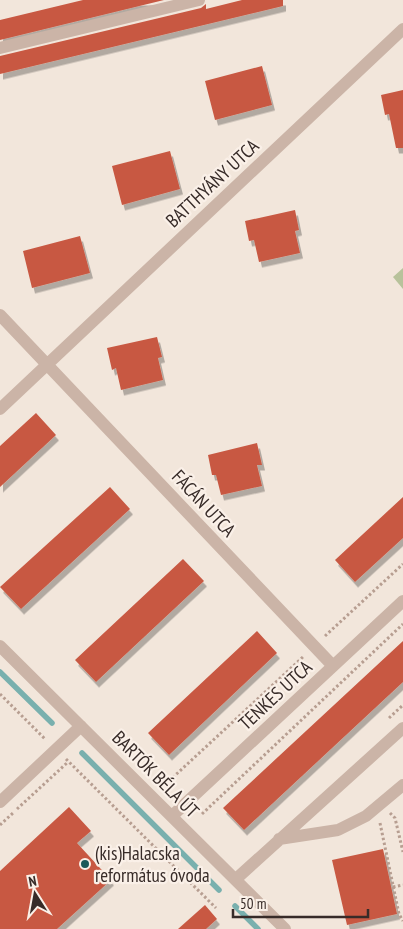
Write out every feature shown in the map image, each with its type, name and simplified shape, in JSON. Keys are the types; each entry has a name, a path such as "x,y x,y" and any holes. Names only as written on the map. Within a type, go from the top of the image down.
{"street":[{"path":"0,48 199,0"},
{"name":"BATTHYÁNY UTCA","path":"0,409 403,29"},
{"path":"0,314 47,365"},
{"name":"FÁCÁN UTCA","path":"47,365 333,666"},
{"name":"TENKES UTCA","path":"172,816 403,601"},
{"name":"BARTÓK BÉLA ÚT","path":"0,646 285,929"},
{"path":"0,802 81,726"},
{"path":"236,880 403,728"},
{"path":"279,840 338,830 366,816 403,785"}],"path":[{"path":"169,782 403,564"},
{"path":"202,814 403,624"},
{"path":"0,694 216,908"},
{"path":"0,825 68,762"},
{"path":"380,805 395,818 403,852"},
{"path":"380,805 380,830 399,914 403,921"},
{"path":"393,887 403,884"}],"green space":[{"path":"403,268 403,289 393,277"}],"building":[{"path":"83,0 164,0 0,40 0,20"},
{"path":"242,0 283,0 283,6 0,74 0,56 201,8 206,4 206,9"},
{"path":"262,66 272,105 215,120 205,81"},
{"path":"403,90 403,148 396,148 389,114 385,115 381,95"},
{"path":"170,151 180,189 122,205 112,166"},
{"path":"295,210 299,230 295,231 300,253 259,262 254,240 249,241 245,221"},
{"path":"80,236 90,273 32,288 23,251"},
{"path":"157,337 162,357 158,358 163,380 121,390 116,368 112,370 107,348"},
{"path":"36,413 56,435 0,487 0,446"},
{"path":"257,443 262,465 257,465 262,486 221,495 216,475 212,475 208,455"},
{"path":"110,487 130,509 21,609 0,587"},
{"path":"403,497 403,538 355,582 335,560"},
{"path":"183,559 204,581 96,682 75,660"},
{"path":"257,631 277,653 169,755 148,733"},
{"path":"403,641 403,682 244,830 223,808"},
{"path":"69,807 91,831 77,843 111,880 57,929 0,929 0,871"},
{"path":"383,849 397,914 347,925 332,860"},
{"path":"205,905 217,919 206,929 178,929"}],"waterway":[{"path":"0,672 52,723"},
{"path":"82,753 219,890"},
{"path":"235,906 258,929"}],"place":[{"name":"(kis)Halacska református óvoda","path":"85,864"}]}
